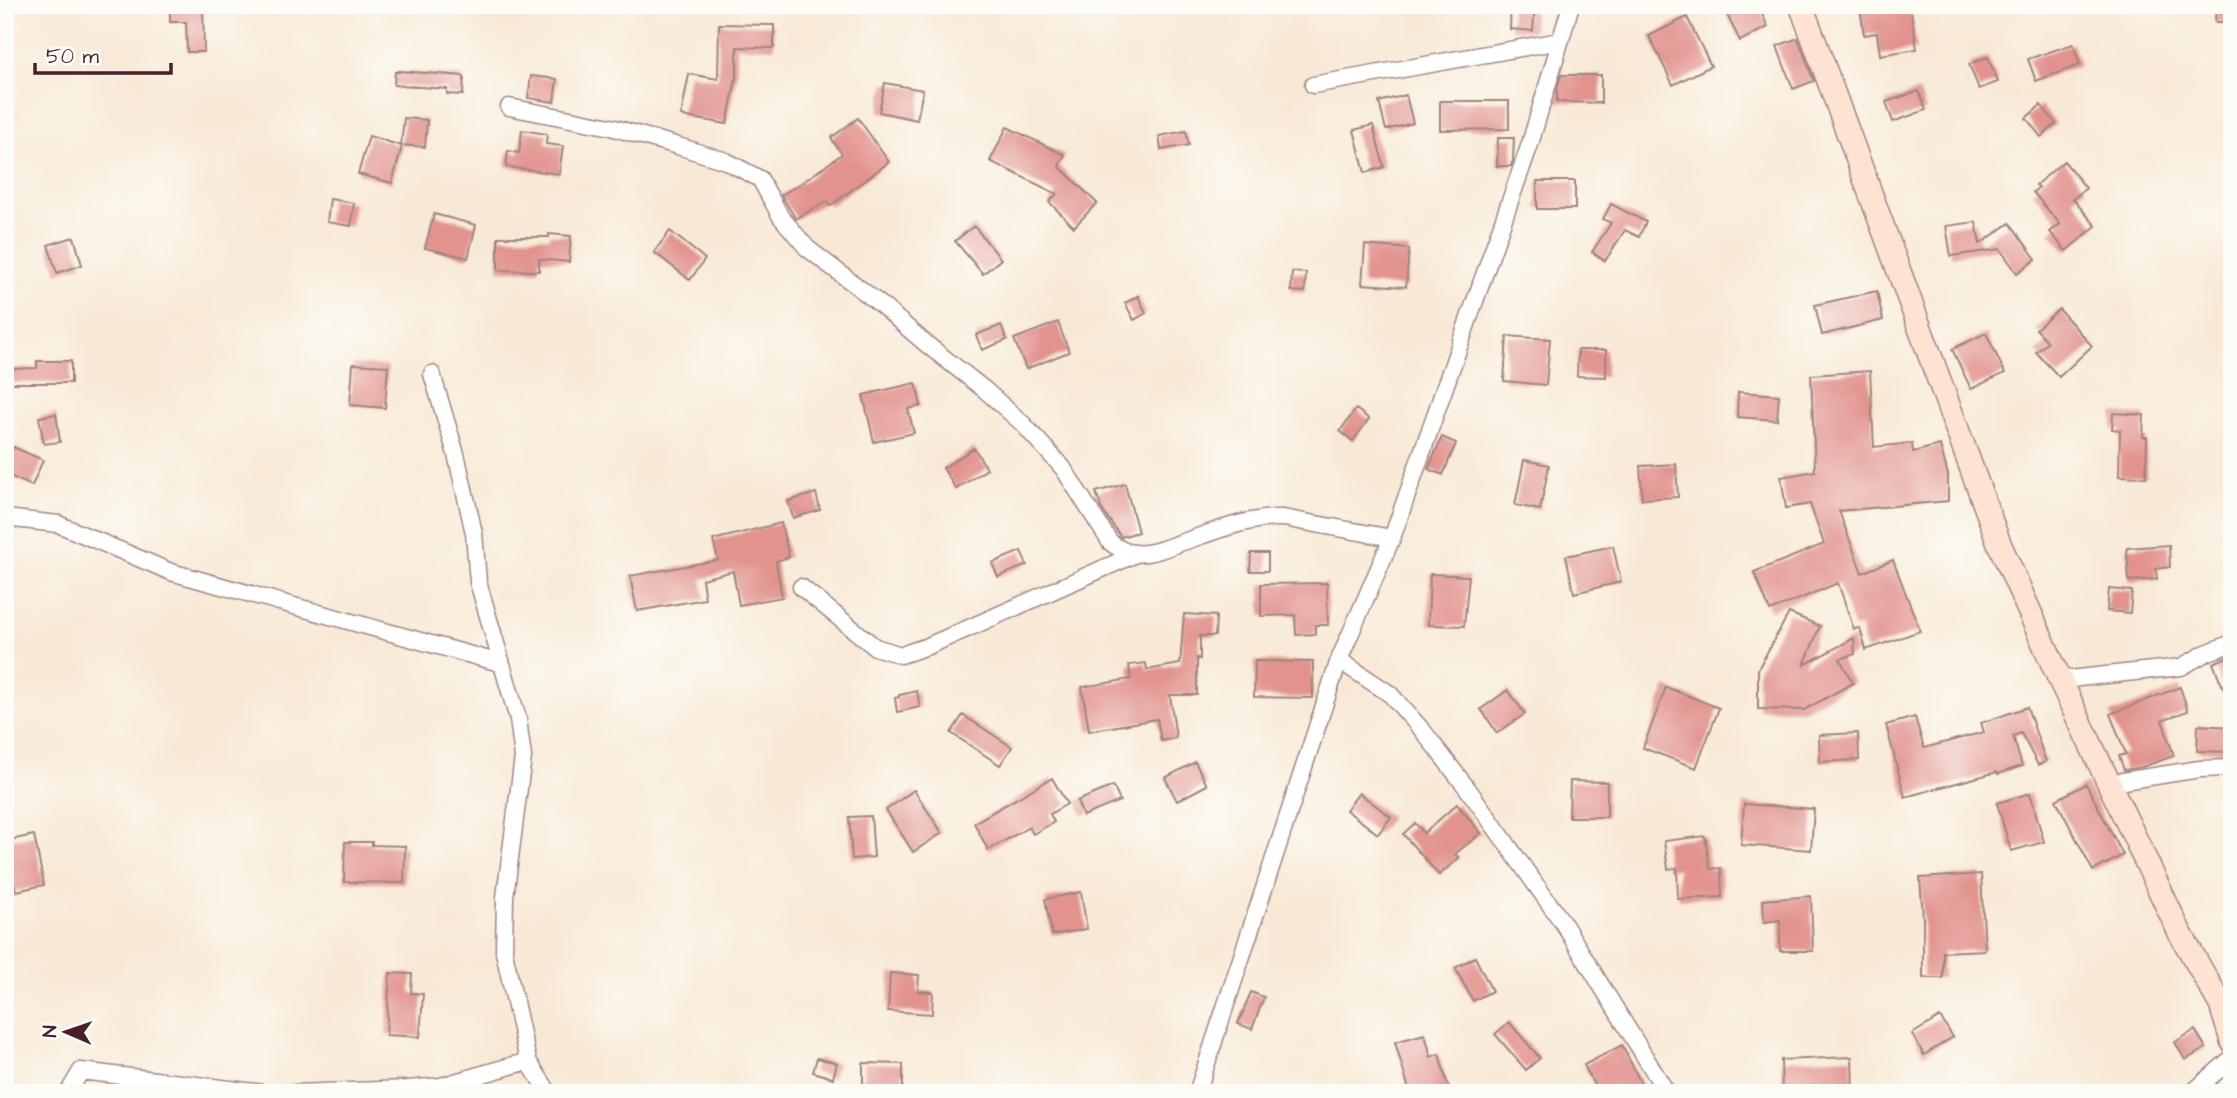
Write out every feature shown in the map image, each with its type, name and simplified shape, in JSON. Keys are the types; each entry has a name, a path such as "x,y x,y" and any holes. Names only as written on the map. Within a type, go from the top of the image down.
{"main road":[{"path":"1801,5 1999,543 2060,680 2180,933 2221,1005 2232,1041"}],"street":[{"path":"1197,1093 1339,660 1392,538 1530,144 1571,5"},
{"path":"1313,85 1560,41"},
{"path":"509,107 611,127 678,146 726,162 760,179 781,218 807,248 880,303 1023,424 1063,468 1110,542 1121,550 1136,554"},
{"path":"432,374 456,454 474,533 478,582 518,719 523,757 507,885 504,952 528,1060 549,1093"},
{"path":"801,587 875,647 901,655 928,646 1136,554 1155,552 1245,522 1267,517 1283,518 1392,538"},
{"path":"5,518 58,524 170,572 500,663"},
{"path":"2060,680 2181,667 2232,643"},
{"path":"1339,660 1390,694 1423,731 1470,792 1563,923 1667,1093"},
{"path":"2110,783 2200,769 2232,768"},
{"path":"2192,1093 2232,1058"},
{"path":"295,1093 408,1090 441,1086 528,1060"},
{"path":"68,1093 81,1071 264,1093"}],"building":[{"path":"170,5 203,5 204,52 187,52 186,22 170,22"},
{"path":"1511,5 1535,5 1533,31 1510,29"},
{"path":"1722,5 1758,5 1768,27 1740,41"},
{"path":"1910,5 1917,49 1880,55 1877,33 1864,35 1860,7"},
{"path":"2216,5 2232,5 2232,22 2215,22"},
{"path":"1687,17 1711,66 1673,85 1649,36"},
{"path":"719,24 774,25 774,48 737,47 737,74 727,124 681,116 689,74 718,79"},
{"path":"1798,38 1814,81 1793,89 1777,46"},
{"path":"2073,44 2080,65 2036,81 2028,59"},
{"path":"1988,57 1998,82 1979,89 1969,64"},
{"path":"395,72 464,76 463,95 447,94 447,89 394,85"},
{"path":"1561,75 1601,75 1601,103 1557,102"},
{"path":"531,76 557,79 554,102 528,98"},
{"path":"885,83 923,90 917,120 879,112"},
{"path":"1919,91 1926,110 1893,122 1886,102"},
{"path":"1406,95 1413,123 1386,130 1379,102"},
{"path":"1440,101 1509,101 1509,129 1440,130"},
{"path":"2041,105 2056,124 2041,137 2026,118"},
{"path":"404,118 427,120 425,147 401,145"},
{"path":"858,118 889,162 830,206 827,201 796,219 781,195 842,154 831,138"},
{"path":"1373,125 1384,167 1365,173 1354,130"},
{"path":"1007,127 1065,155 1059,166 1097,203 1074,227 1049,202 1057,194 990,161"},
{"path":"522,130 547,134 546,144 563,146 559,174 506,167 508,151 519,153"},
{"path":"1186,131 1189,145 1161,150 1159,136"},
{"path":"369,136 402,146 392,183 358,174"},
{"path":"1498,138 1514,138 1511,166 1497,166"},
{"path":"2064,161 2086,188 2073,199 2096,226 2066,251 2050,232 2060,224 2033,192 2039,187 2036,185"},
{"path":"1537,181 1575,181 1575,209 1537,209"},
{"path":"330,199 354,203 351,226 327,222"},
{"path":"1611,204 1646,222 1639,237 1625,230 1605,261 1592,252 1611,223 1603,219"},
{"path":"434,214 476,225 468,258 425,248"},
{"path":"1976,222 1980,244 2010,223 2036,259 2017,273 2000,249 1951,256 1946,226"},
{"path":"974,226 1001,259 983,274 955,241"},
{"path":"670,231 705,259 690,280 654,252"},
{"path":"549,234 571,236 569,262 539,259 539,271 498,270 498,237 549,237"},
{"path":"74,237 82,265 57,273 48,245"},
{"path":"1365,245 1409,249 1406,287 1362,284"},
{"path":"1292,272 1306,273 1305,292 1291,291"},
{"path":"1877,291 1883,320 1822,335 1815,305"},
{"path":"1138,296 1146,313 1134,320 1125,303"},
{"path":"2059,309 2092,346 2059,377 2036,352 2048,342 2036,329"},
{"path":"1058,322 1069,352 1026,369 1014,339"},
{"path":"1001,325 1007,340 982,350 976,335"},
{"path":"1986,333 2005,373 1971,389 1952,349"},
{"path":"1507,336 1550,339 1546,385 1504,381"},
{"path":"1578,350 1606,350 1606,377 1577,376"},
{"path":"37,361 71,361 71,383 5,383 5,369 37,368"},
{"path":"353,364 388,366 385,408 350,405"},
{"path":"1870,371 1874,447 1912,443 1913,452 1940,445 1948,475 1948,501 1839,511 1862,573 1893,560 1920,631 1866,650 1860,628 1854,629 1838,583 1770,611 1754,572 1824,544 1810,504 1786,508 1781,477 1815,471 1811,375"},
{"path":"916,383 921,406 908,409 914,433 874,442 863,395"},
{"path":"1738,392 1779,395 1777,420 1737,417"},
{"path":"1356,409 1369,419 1353,441 1340,431"},
{"path":"2113,413 2144,415 2143,437 2147,437 2146,477 2119,476 2120,430 2112,429"},
{"path":"56,414 60,442 44,444 39,417"},
{"path":"1442,437 1456,443 1443,475 1428,469"},
{"path":"13,447 43,460 32,486 5,474 5,465"},
{"path":"974,448 987,469 956,489 943,468"},
{"path":"1524,460 1549,465 1540,510 1515,505"},
{"path":"1676,464 1678,497 1642,499 1640,466"},
{"path":"1125,484 1138,532 1121,537 1101,508 1096,492"},
{"path":"816,493 820,510 793,518 788,501"},
{"path":"781,523 789,557 776,561 782,597 739,605 733,571 702,579 705,599 637,611 630,576 718,560 713,540"},
{"path":"2169,545 2170,567 2156,569 2157,579 2129,581 2127,548"},
{"path":"1613,546 1621,582 1574,593 1566,556"},
{"path":"1021,551 1027,565 998,577 992,563"},
{"path":"1251,553 1268,553 1268,571 1250,571"},
{"path":"1430,574 1469,576 1464,626 1428,625"},
{"path":"1327,583 1328,625 1315,625 1315,634 1296,635 1295,615 1261,616 1261,584"},
{"path":"2109,589 2132,591 2130,613 2107,611"},
{"path":"1789,613 1820,626 1804,665 1854,638 1855,654 1840,659 1853,683 1804,710 1758,709 1758,669"},
{"path":"1184,614 1216,616 1215,636 1200,636 1197,695 1170,695 1176,738 1161,741 1157,719 1089,731 1082,687 1131,679 1129,665 1146,663 1147,670 1180,664"},
{"path":"2232,655 2232,707 2231,707 2213,663"},
{"path":"1255,661 1313,662 1313,698 1254,697"},
{"path":"1666,687 1719,708 1696,768 1643,748"},
{"path":"2180,687 2188,711 2162,720 2174,756 2124,770 2119,756 2126,754 2110,714"},
{"path":"1508,690 1525,714 1497,733 1481,709"},
{"path":"917,691 920,707 897,712 895,698"},
{"path":"2027,707 2046,762 2038,765 2021,733 2013,736 2022,766 1905,797 1886,725 1915,717 1924,748 1984,732 1981,723"},
{"path":"963,715 1012,747 1000,765 951,733"},
{"path":"2198,725 2232,727 2232,752 2197,751"},
{"path":"1858,733 1859,760 1820,762 1819,735"},
{"path":"1195,762 1207,785 1177,801 1165,778"},
{"path":"1052,778 1067,804 1050,814 1054,822 1033,834 1029,827 988,850 974,823"},
{"path":"1570,781 1607,782 1607,817 1569,817"},
{"path":"2086,784 2123,855 2093,871 2056,800"},
{"path":"1113,786 1120,801 1083,816 1077,801"},
{"path":"914,790 942,833 913,852 886,810"},
{"path":"1359,793 1391,817 1378,834 1346,810"},
{"path":"2030,793 2044,842 2011,851 1997,803"},
{"path":"1457,804 1481,833 1455,854 1459,858 1439,875 1403,834 1415,823 1424,833"},
{"path":"1744,804 1814,809 1811,850 1741,845"},
{"path":"871,816 874,857 852,859 849,817"},
{"path":"34,835 44,885 16,891 14,882 5,884 5,841"},
{"path":"1705,836 1710,869 1721,868 1722,897 1678,899 1677,868 1668,869 1664,841"},
{"path":"345,842 405,846 404,883 344,882"},
{"path":"1981,874 1985,950 1943,952 1943,978 1923,978 1920,878"},
{"path":"1081,892 1087,929 1052,935 1045,899"},
{"path":"1811,896 1813,951 1780,951 1780,920 1764,922 1763,900"},
{"path":"1475,957 1492,991 1473,1001 1455,968"},
{"path":"390,973 412,974 411,993 423,994 420,1037 386,1035"},
{"path":"890,973 919,975 918,991 933,992 932,1014 888,1011"},
{"path":"1251,992 1264,997 1252,1029 1238,1024"},
{"path":"1940,1017 1953,1037 1924,1055 1912,1034"},
{"path":"1509,1022 1540,1058 1526,1070 1495,1034"},
{"path":"2195,1030 2206,1048 2185,1060 2175,1042"},
{"path":"1425,1034 1431,1057 1439,1054 1450,1093 1410,1093 1395,1042"},
{"path":"1622,1045 1643,1087 1632,1093 1598,1093 1584,1065"},
{"path":"1852,1057 1853,1093 1782,1093 1781,1060"},
{"path":"817,1058 837,1063 833,1078 813,1072"},
{"path":"863,1063 903,1064 903,1093 863,1093"}]}
